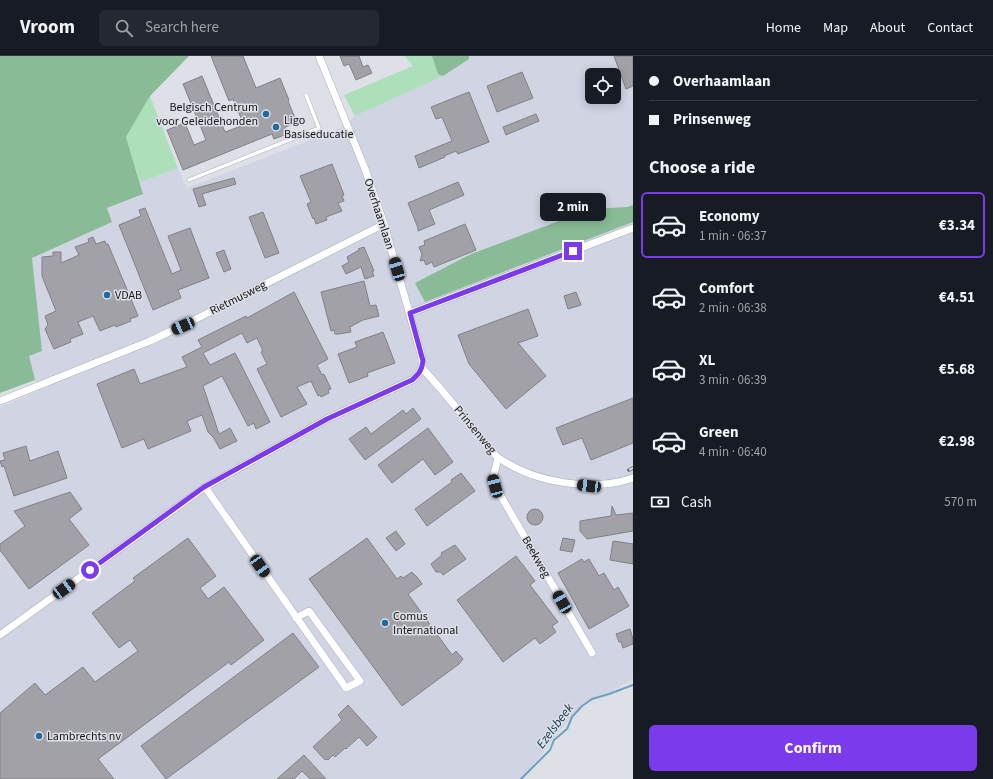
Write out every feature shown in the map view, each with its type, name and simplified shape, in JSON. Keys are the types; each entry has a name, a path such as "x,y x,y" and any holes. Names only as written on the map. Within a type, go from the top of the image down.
{"street":[{"name":"Overhaamlaan","path":"319,56 365,169 384,224 421,354 422,368"},
{"name":"Rietmusweg","path":"0,401 175,329 384,224"},
{"path":"410,313 633,228"},
{"path":"0,635 204,487 327,419 412,380 419,374 422,368"},
{"name":"Prinsenweg","path":"422,368 498,458 528,474 554,481 589,486 633,478"},
{"name":"Beekweg","path":"498,458 493,478 495,486 592,653"},
{"path":"204,487 296,618 346,688 360,680 309,611 296,618"}],"lane":[{"path":"189,180 319,128 306,95"}],"shaded area":[{"path":"469,56 633,56 633,679 612,691 585,702 557,734 523,779 0,779 0,407 38,391 28,356 42,351 32,257 112,222 107,208 143,194 140,182 178,168 187,188 341,128 355,116 443,76 469,59"}],"green space":[{"path":"0,56 189,56 150,96 126,137 143,194 107,208 112,222 32,258 42,351 29,356 35,380 0,393"},
{"path":"405,56 432,56 438,74 443,76 355,116 344,95 413,66"},
{"path":"432,56 469,56 469,59 443,76 438,74"},
{"path":"150,96 178,168 140,182 126,137"},
{"path":"633,205 633,222 425,302 415,283 471,254 591,209 627,207"}],"building":[{"name":"Belgisch Centrum voor Geleidehonden","path":"211,56 243,56 256,88 280,78 297,123 285,127 287,134 274,139 272,134 183,170 167,130 185,123 194,145 206,140 183,84 202,76 225,132 244,125 233,99 229,101"},
{"path":"340,56 359,56 363,67 368,65 372,73 356,80 349,64 344,66"},
{"path":"614,56 633,56 633,86 626,89 621,75 621,68 618,68"},
{"path":"522,72 533,98 497,112 487,86"},
{"path":"469,92 489,142 458,154 456,151 419,168 415,156 452,141 442,117 436,119 431,107"},
{"path":"536,114 539,121 506,135 503,127"},
{"path":"332,164 344,195 342,196 344,201 338,203 342,211 326,217 327,220 316,224 307,204 311,202 300,176"},
{"path":"234,178 236,184 202,194 206,205 199,207 193,189"},
{"path":"458,182 464,195 429,210 435,224 418,231 408,203"},
{"path":"145,208 172,274 181,270 168,236 190,228 209,278 178,290 181,298 153,310 119,225 141,216 139,210"},
{"path":"263,212 279,253 265,258 249,217"},
{"path":"465,224 476,250 434,267 432,262 426,265 424,260 420,261 422,254 419,247 425,245 424,241"},
{"name":"VDAB","path":"93,237 96,244 105,241 106,244 108,244 138,316 130,319 131,321 116,327 115,325 100,331 93,316 78,322 83,334 70,339 71,342 54,349 45,329 48,325 45,316 56,311 42,276 42,257 53,256 53,252 61,252 61,263 79,255 75,247 89,242 88,239"},
{"path":"364,247 374,271 372,271 374,276 365,279 361,267 346,274 342,266 349,262 347,257 359,250 358,249"},
{"path":"224,250 231,269 224,272 216,253"},
{"path":"364,281 370,306 376,305 379,316 363,320 350,327 351,332 335,334 334,330 331,331 321,292"},
{"path":"294,292 328,359 317,365 322,375 324,374 331,389 328,390 329,393 321,397 320,395 318,396 311,381 297,387 307,404 281,417 257,369 267,364 261,352 263,351 257,338 247,343 242,333 203,353 210,365 235,353 270,422 256,429 254,423 248,426 222,376 203,386 219,434 230,428 237,441 220,449 213,437 208,432 202,415 187,421 191,431 148,449 144,439 122,448 97,384 134,369 140,384 187,367 182,357 202,347 198,340 246,316 247,318"},
{"path":"576,292 581,305 568,309 564,296"},
{"path":"528,309 538,336 518,343 546,376 506,409 469,364 458,335"},
{"path":"383,332 395,363 367,373 368,376 349,383 338,354 357,347 355,342"},
{"path":"633,398 633,443 591,460 582,438 563,445 556,428"},
{"path":"413,408 421,419 365,460 349,439 366,427 371,434 403,410 406,414"},
{"path":"428,428 453,462 435,475 423,459 392,483 378,465"},
{"path":"26,446 30,461 58,451 67,478 14,496 4,466 2,467 0,461 5,460 3,453"},
{"path":"461,473 475,491 427,526 415,509 452,482 451,480"},
{"path":"70,492 82,509 69,519 89,545 29,589 0,550 0,544 25,526 14,511"},
{"path":"612,506 616,515 633,513 633,531 587,539 580,531 580,521 611,516"},
{"path":"532,509 538,509 543,514 541,523 538,525 532,525 527,520 527,514"},
{"path":"396,531 405,544 396,551 386,538"},
{"path":"188,538 216,576 200,588 208,599 224,587 264,640 231,665 229,662 98,759 114,779 0,779 0,713 35,683 45,695 83,667 95,682 138,651 130,640 119,648 92,613 135,581 133,578"},
{"name":"Comus International","path":"367,538 397,579 401,576 403,578 412,572 417,577 422,584 408,594 452,655 456,651 463,659 459,664 402,706 309,579"},
{"path":"563,538 575,540 572,552 560,550"},
{"path":"613,541 633,544 633,564 610,560"},
{"path":"455,545 466,559 443,575 441,572 436,572 431,564 442,555 441,553"},
{"path":"516,556 535,581 530,585 558,622 552,626 556,632 540,644 535,638 503,662 457,600"},
{"path":"582,559 584,562 589,559 599,576 604,573 614,590 618,587 629,606 589,629 558,573"},
{"path":"630,629 633,644 623,648 616,634"},
{"path":"293,633 319,667 166,779 141,746"},
{"path":"348,705 377,737 367,746 359,737 335,757 333,755 328,760 325,760 313,747 342,720 338,715"},
{"path":"304,755 326,779 310,779 302,771 294,779 277,779"}],"waterway":[{"name":"Ezelsbeek","path":"521,779 550,750 554,740 567,729 572,717 582,706 592,699 633,685"}],"railway":[{"path":"629,470 633,468"}],"place":[{"name":"Belgisch Centrum voor Geleidehonden","path":"266,114"},
{"name":"Ligo Basiseducatie","path":"276,127"},
{"name":"VDAB","path":"107,295"},
{"name":"Comus International","path":"385,623"},
{"name":"Lambrechts nv","path":"39,736"}],"route":[{"path":"90,570 204,487 327,419 412,380 419,374 423,361 410,313 573,251"}]}
